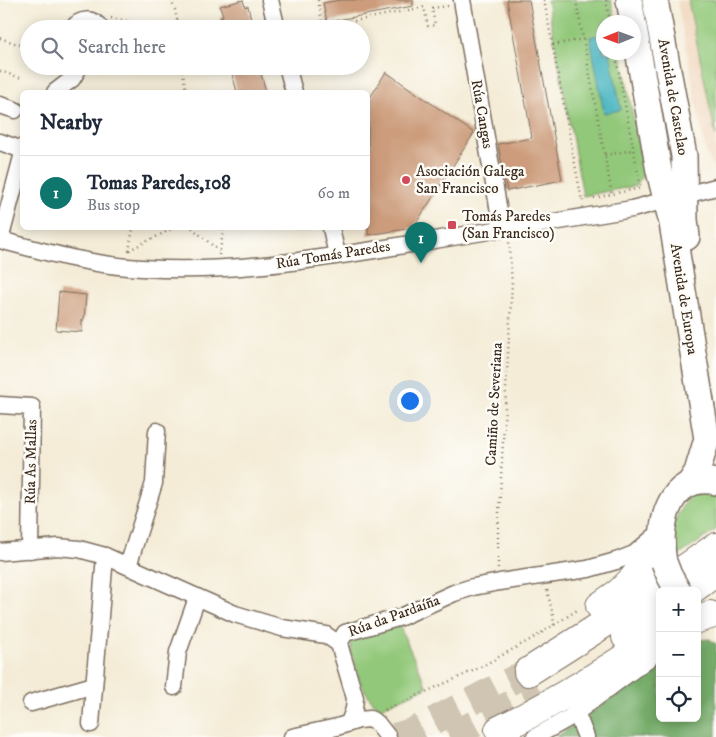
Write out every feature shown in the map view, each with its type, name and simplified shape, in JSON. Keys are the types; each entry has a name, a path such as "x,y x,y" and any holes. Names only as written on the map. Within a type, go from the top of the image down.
{"highway":[{"path":"530,673 620,592 662,545"},
{"path":"530,673 716,547"},
{"path":"695,587 716,572"},
{"path":"530,673 631,633 656,616"},
{"path":"499,730 555,701 614,666 656,637"}],"main road":[{"path":"629,0 632,15"},
{"name":"Avenida de Castelao","path":"655,0 684,156 675,198"},
{"name":"Avenida de Castelao","path":"641,56 675,198"},
{"name":"Avenida de Europa","path":"675,198 685,220 716,411"},
{"name":"Avenida de Europa","path":"675,198 672,223 707,439 697,472 690,483"},
{"path":"676,587 669,575 662,545 667,508 676,495 690,483 716,482"}],"street":[{"path":"270,0 275,20"},
{"name":"Rúa Cangas","path":"457,3 505,228"},
{"path":"62,90 74,75"},
{"path":"289,75 293,90"},
{"path":"0,142 20,153 0,240"},
{"name":"Rúa Tomás Paredes","path":"0,240 56,254 126,266 218,269 294,262 505,228 518,228 624,210 716,188"},
{"path":"331,230 337,256"},
{"name":"Rúa As Mallas","path":"0,405 32,407 30,550"},
{"path":"128,566 154,482 157,431"},
{"name":"Rúa da Pardaíña","path":"0,552 58,547 106,556 235,614 282,628 326,635 339,644 345,633 402,617 454,593 500,582 588,569 616,562 662,545"},
{"path":"91,724 106,556"},
{"path":"174,687 178,652 197,598"},
{"path":"339,644 355,698 354,709 340,729"},
{"path":"535,737 569,718 656,653"},
{"path":"31,703 94,685"},
{"path":"576,712 586,737"},
{"path":"292,737 340,729 370,719 377,723 388,737"}],"path":[{"path":"171,0 177,20"},
{"path":"318,0 322,20"},
{"path":"544,0 582,201 640,188 616,60"},
{"path":"576,0 612,195"},
{"path":"606,0 609,15"},
{"path":"358,20 424,7 428,26 435,25 432,8 457,3"},
{"path":"100,20 100,16 122,20"},
{"path":"0,38 20,45"},
{"path":"552,45 583,39"},
{"path":"0,71 21,78"},
{"path":"183,75 186,90"},
{"path":"605,155 633,150"},
{"name":"Camiño de Severiana","path":"500,582 497,564 498,530 512,284 505,228"},
{"path":"126,266 133,230"},
{"path":"129,250 170,230"},
{"path":"194,230 219,251"},
{"path":"218,269 219,251 224,230"},
{"path":"545,584 554,615 554,626"},
{"path":"381,712 475,670 536,638 587,604"}],"shaded area":[{"path":"677,0 716,0 716,168 706,154"}],"green space":[{"path":"547,0 611,0 614,15 596,15 596,60 622,60 644,174 635,186 583,196"},
{"path":"688,0 716,0 716,137"},
{"path":"716,491 716,530 675,558 671,528 689,494"},
{"path":"399,625 427,687 381,708 372,701 361,685 351,651 351,641 356,633"},
{"path":"710,639 716,644 716,737 556,737 656,668 656,722 701,722 701,640"}],"water":[{"path":"596,36 596,60 611,60 621,110 604,113 590,37"}],"building":[{"path":"243,0 245,7 248,6 251,20 221,20 220,17 223,16 220,6"},
{"path":"341,0 413,0 413,6 338,20 327,20 323,3"},
{"path":"507,0 529,0 562,180 507,191 498,144 532,138"},
{"name":"Asociación Galega San Francisco","path":"386,72 474,133 413,228 368,235 368,230 370,230 370,98"},
{"path":"232,75 261,75 265,90 236,90"},
{"path":"59,292 86,295 82,332 56,330"}],"tunnel":[{"path":"395,737 412,732 528,672"},
{"path":"450,737 539,689"}],"place":[{"name":"Asociación Galega San Francisco","path":"406,180"},
{"name":"Tomás Paredes (San Francisco)","path":"452,225"},
{"name":"Tomas Paredes,108","path":"421,263"}]}
